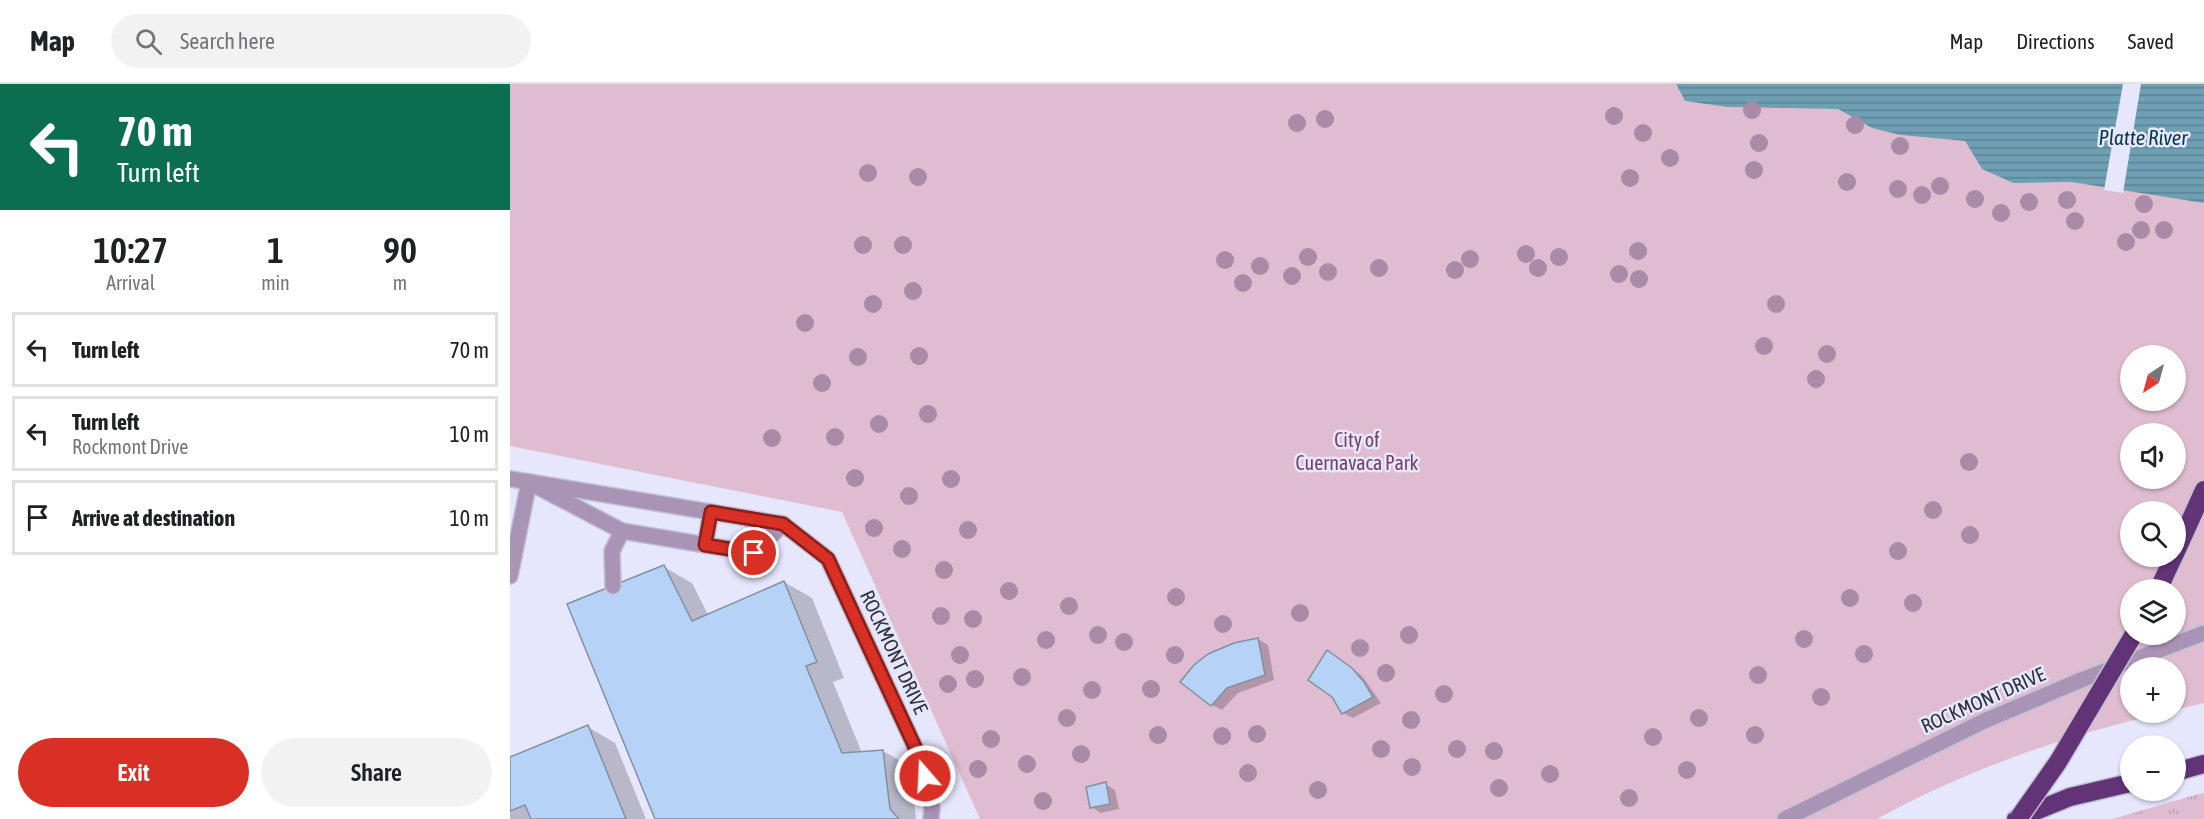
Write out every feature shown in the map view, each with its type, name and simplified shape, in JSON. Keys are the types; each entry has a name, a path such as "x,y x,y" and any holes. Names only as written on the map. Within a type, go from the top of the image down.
{"highway":[{"path":"2186,531 2204,490"},
{"path":"2017,819 2058,762 2127,645"},
{"path":"2186,769 2204,765"},
{"path":"2017,819 2070,797 2120,785"}],"street":[{"name":"ROCKMONT DRIVE","path":"510,479 783,524 828,559 921,760 932,808 931,819"},
{"path":"510,570 529,482 622,531 705,545 754,553 783,524"},
{"path":"705,545 711,512"},
{"path":"613,586 612,551 622,531"},
{"name":"ROCKMONT DRIVE","path":"1785,819 1982,722 2080,680 2204,633"}],"green space":[{"name":"City of Cuernavaca Park","path":"510,84 1676,84 1685,101 1727,107 1838,109 1872,128 1900,135 1965,141 1982,169 2013,183 2071,182 2204,202 2204,703 2186,707 2186,657 2120,657 2120,723 2123,723 2053,743 1981,770 1877,819 980,819 842,512 510,446"},
{"path":"2204,793 2204,819 2112,819 2174,801 2186,801 2186,798"}],"water":[{"name":"Platte River","path":"1676,84 2204,84 2204,203 2071,182 2013,183 1982,169 1965,141 1900,135 1872,128 1838,109 1727,107 1685,101"}],"pier":[{"path":"2123,84 2141,84 2123,193 2104,190"}],"building":[{"path":"664,565 692,621 784,581 817,662 806,666 842,753 883,750 890,809 899,819 655,819 567,604"},
{"path":"1258,638 1265,675 1227,688 1211,706 1180,682 1194,665 1208,654 1234,643"},
{"path":"1327,650 1352,668 1373,697 1342,714 1332,697 1308,680"},
{"path":"588,725 626,819 531,819 525,805 510,811 510,757"},
{"path":"1106,782 1110,804 1090,808 1086,787"}],"route":[{"path":"754,553 705,545 711,512 783,524 828,559 921,760 925,776"}]}
